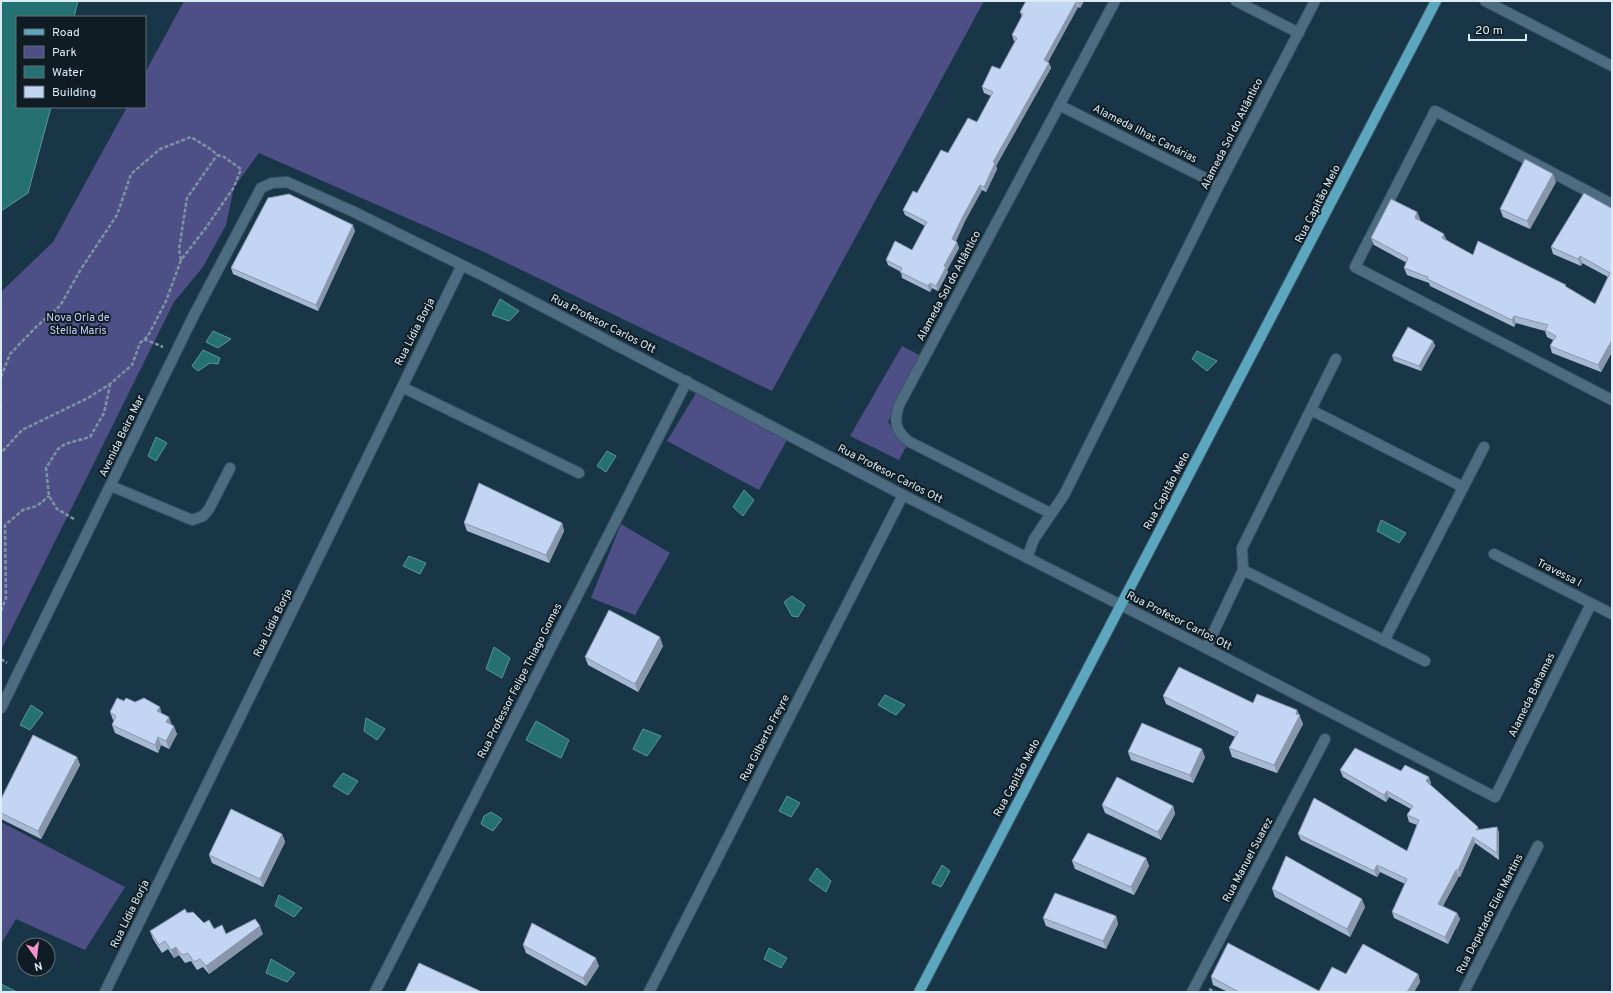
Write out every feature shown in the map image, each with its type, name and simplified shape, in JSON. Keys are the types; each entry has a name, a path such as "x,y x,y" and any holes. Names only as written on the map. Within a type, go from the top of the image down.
{"main road":[{"name":"Rua Capitão Melo","path":"919,992 1436,1"}],"street":[{"name":"Alameda Sol do Atlântico","path":"1050,513 908,441 900,434 896,425 899,405 1115,1"},
{"path":"1236,1 1299,33"},
{"name":"Alameda Sol do Atlântico","path":"1027,558 1034,539 1050,513 1064,495 1219,185 1315,1"},
{"path":"1485,1 1612,66"},
{"name":"Alameda Ilhas Canárias","path":"1059,105 1219,185"},
{"path":"1612,204 1435,111 1355,267 1612,400"},
{"name":"Rua Profesor Carlos Ott","path":"272,183 287,182 462,265 903,495 1206,648 1495,797"},
{"name":"Avenida Beira Mar","path":"1,708 176,352 261,188 272,183"},
{"name":"Rua Lídia Borja","path":"105,992 462,265"},
{"path":"1206,648 1243,570 1242,548 1336,359"},
{"name":"Rua Professor Felipe Thiago Gomes","path":"375,992 687,381"},
{"path":"402,387 578,473"},
{"path":"1311,410 1463,487"},
{"path":"1384,641 1484,448"},
{"path":"111,486 192,520 203,516 209,509 230,468"},
{"name":"Rua Gilberto Freyre","path":"649,992 903,495"},
{"name":"Travessa I","path":"1494,554 1612,614"},
{"path":"1243,570 1425,662"},
{"name":"Alameda Bahamas","path":"1495,797 1591,604"},
{"name":"Rua Manuel Suarez","path":"1192,992 1325,739"},
{"name":"Rua Deputado Eliel Martins","path":"1464,992 1538,846"}],"path":[{"path":"1,377 10,354 36,327 60,306 81,269 117,214 131,174 160,149 191,137 241,169 234,187 205,229 181,260 166,301 148,336 140,343 132,365 110,384 88,398 22,430 1,453"},
{"path":"181,260 180,249 187,198 217,155"},
{"path":"144,339 176,352"},
{"path":"74,519 57,509 49,496 46,468 50,460 65,444 90,437 104,413 110,384"},
{"path":"1,403 1,409"},
{"path":"1,611 6,598 5,525 23,510 37,506 49,496"}],"green space":[{"name":"Nova Orla de Stella Maris","path":"184,1 984,1 772,391 482,251 259,153 234,187 226,225 203,267 174,302 1,650 1,292 53,242 126,108 146,108 146,71"},
{"path":"902,346 919,355 888,422 906,447 899,460 850,436"},
{"path":"696,393 787,440 759,490 667,441"},
{"path":"621,524 670,553 635,615 591,598"},
{"path":"1,822 125,887 85,950 16,919 1,944"}],"water":[{"path":"1,1 78,1 74,16 16,16 16,108 51,108 28,193 1,211"},
{"path":"500,299 519,311 509,321 492,315"},
{"path":"213,331 231,339 218,348 206,342"},
{"path":"203,350 220,358 218,364 210,363 198,371 192,366"},
{"path":"1197,351 1217,361 1207,371 1192,359"},
{"path":"156,437 167,443 156,461 148,456"},
{"path":"607,451 616,456 606,472 597,466"},
{"path":"744,490 754,500 743,516 733,507"},
{"path":"1381,520 1406,533 1399,543 1377,531"},
{"path":"409,556 426,563 420,574 403,566"},
{"path":"792,596 805,605 798,617 792,616 784,602"},
{"path":"494,647 510,658 502,678 486,669"},
{"path":"885,695 905,705 896,715 878,705"},
{"path":"31,705 43,713 30,730 20,725"},
{"path":"366,718 385,729 377,740 364,731"},
{"path":"536,721 569,740 561,758 526,740"},
{"path":"643,729 661,736 647,756 633,749"},
{"path":"343,773 358,781 348,795 333,786"},
{"path":"787,796 800,803 791,817 779,811"},
{"path":"491,812 502,819 493,831 481,824 484,816"},
{"path":"942,865 950,871 941,887 932,883"},
{"path":"817,868 831,881 826,892 809,880"},
{"path":"279,895 302,908 294,917 275,906"},
{"path":"769,948 787,958 781,968 764,959"},
{"path":"271,959 295,973 287,982 266,973"},
{"path":"1,984 17,992 1,992"}],"building":[{"path":"1026,1 1079,1 1078,3 1076,2 1044,60 1049,63 993,162 995,163 984,187 980,185 963,216 952,239 957,242 944,266 946,267 936,286 930,283 928,286 900,272 902,268 886,260 895,241 912,250 927,222 903,210 913,191 917,193 941,150 948,153 968,118 977,122 993,92 982,87 992,66 1000,69 1017,38 1012,35 1023,14 1020,12"},
{"path":"1525,159 1553,174 1527,221 1500,209"},
{"path":"1584,193 1611,208 1612,206 1612,340 1598,365 1550,346 1556,336 1545,330 1548,325 1514,316 1512,320 1427,279 1428,277 1404,268 1408,258 1371,238 1391,199 1417,212 1415,218 1444,234 1442,238 1473,255 1478,241 1566,285 1565,286 1595,304 1610,273 1580,256 1578,259 1551,247"},
{"path":"289,194 353,225 316,305 231,268 268,198"},
{"path":"1408,327 1433,341 1419,366 1392,356"},
{"path":"479,483 562,523 546,555 464,523"},
{"path":"609,610 660,637 635,684 585,657"},
{"path":"1179,667 1253,703 1257,694 1297,710 1296,714 1300,715 1274,765 1229,748 1238,732 1163,696"},
{"path":"117,698 124,701 126,698 135,702 144,698 160,707 157,711 169,717 166,722 174,726 166,741 158,737 155,745 112,725 116,716 110,712"},
{"path":"1142,723 1202,749 1190,775 1128,752"},
{"path":"33,735 77,757 38,831 1,813 1,799"},
{"path":"1355,748 1401,771 1405,765 1429,777 1426,781 1478,827 1476,830 1497,827 1497,853 1473,837 1458,870 1456,870 1438,904 1457,913 1445,937 1392,912 1407,879 1377,865 1374,871 1298,834 1314,798 1407,851 1419,820 1407,815 1413,806 1387,791 1384,795 1340,770"},
{"path":"1117,777 1173,806 1158,832 1102,805"},
{"path":"231,809 282,834 260,879 209,855"},
{"path":"1088,833 1146,858 1131,887 1072,861"},
{"path":"1286,856 1362,899 1347,929 1272,889"},
{"path":"1055,893 1116,916 1103,941 1043,918"},
{"path":"185,909 187,913 193,912 204,923 209,920 214,929 222,925 226,934 255,919 260,926 206,966 200,959 194,962 188,953 182,955 176,947 171,950 165,941 159,945 150,931"},
{"path":"532,923 596,958 583,978 523,945"},
{"path":"1228,943 1319,991 1332,967 1346,974 1363,944 1418,974 1407,992 1239,992 1211,977"},
{"path":"419,963 480,991 405,992"}]}
